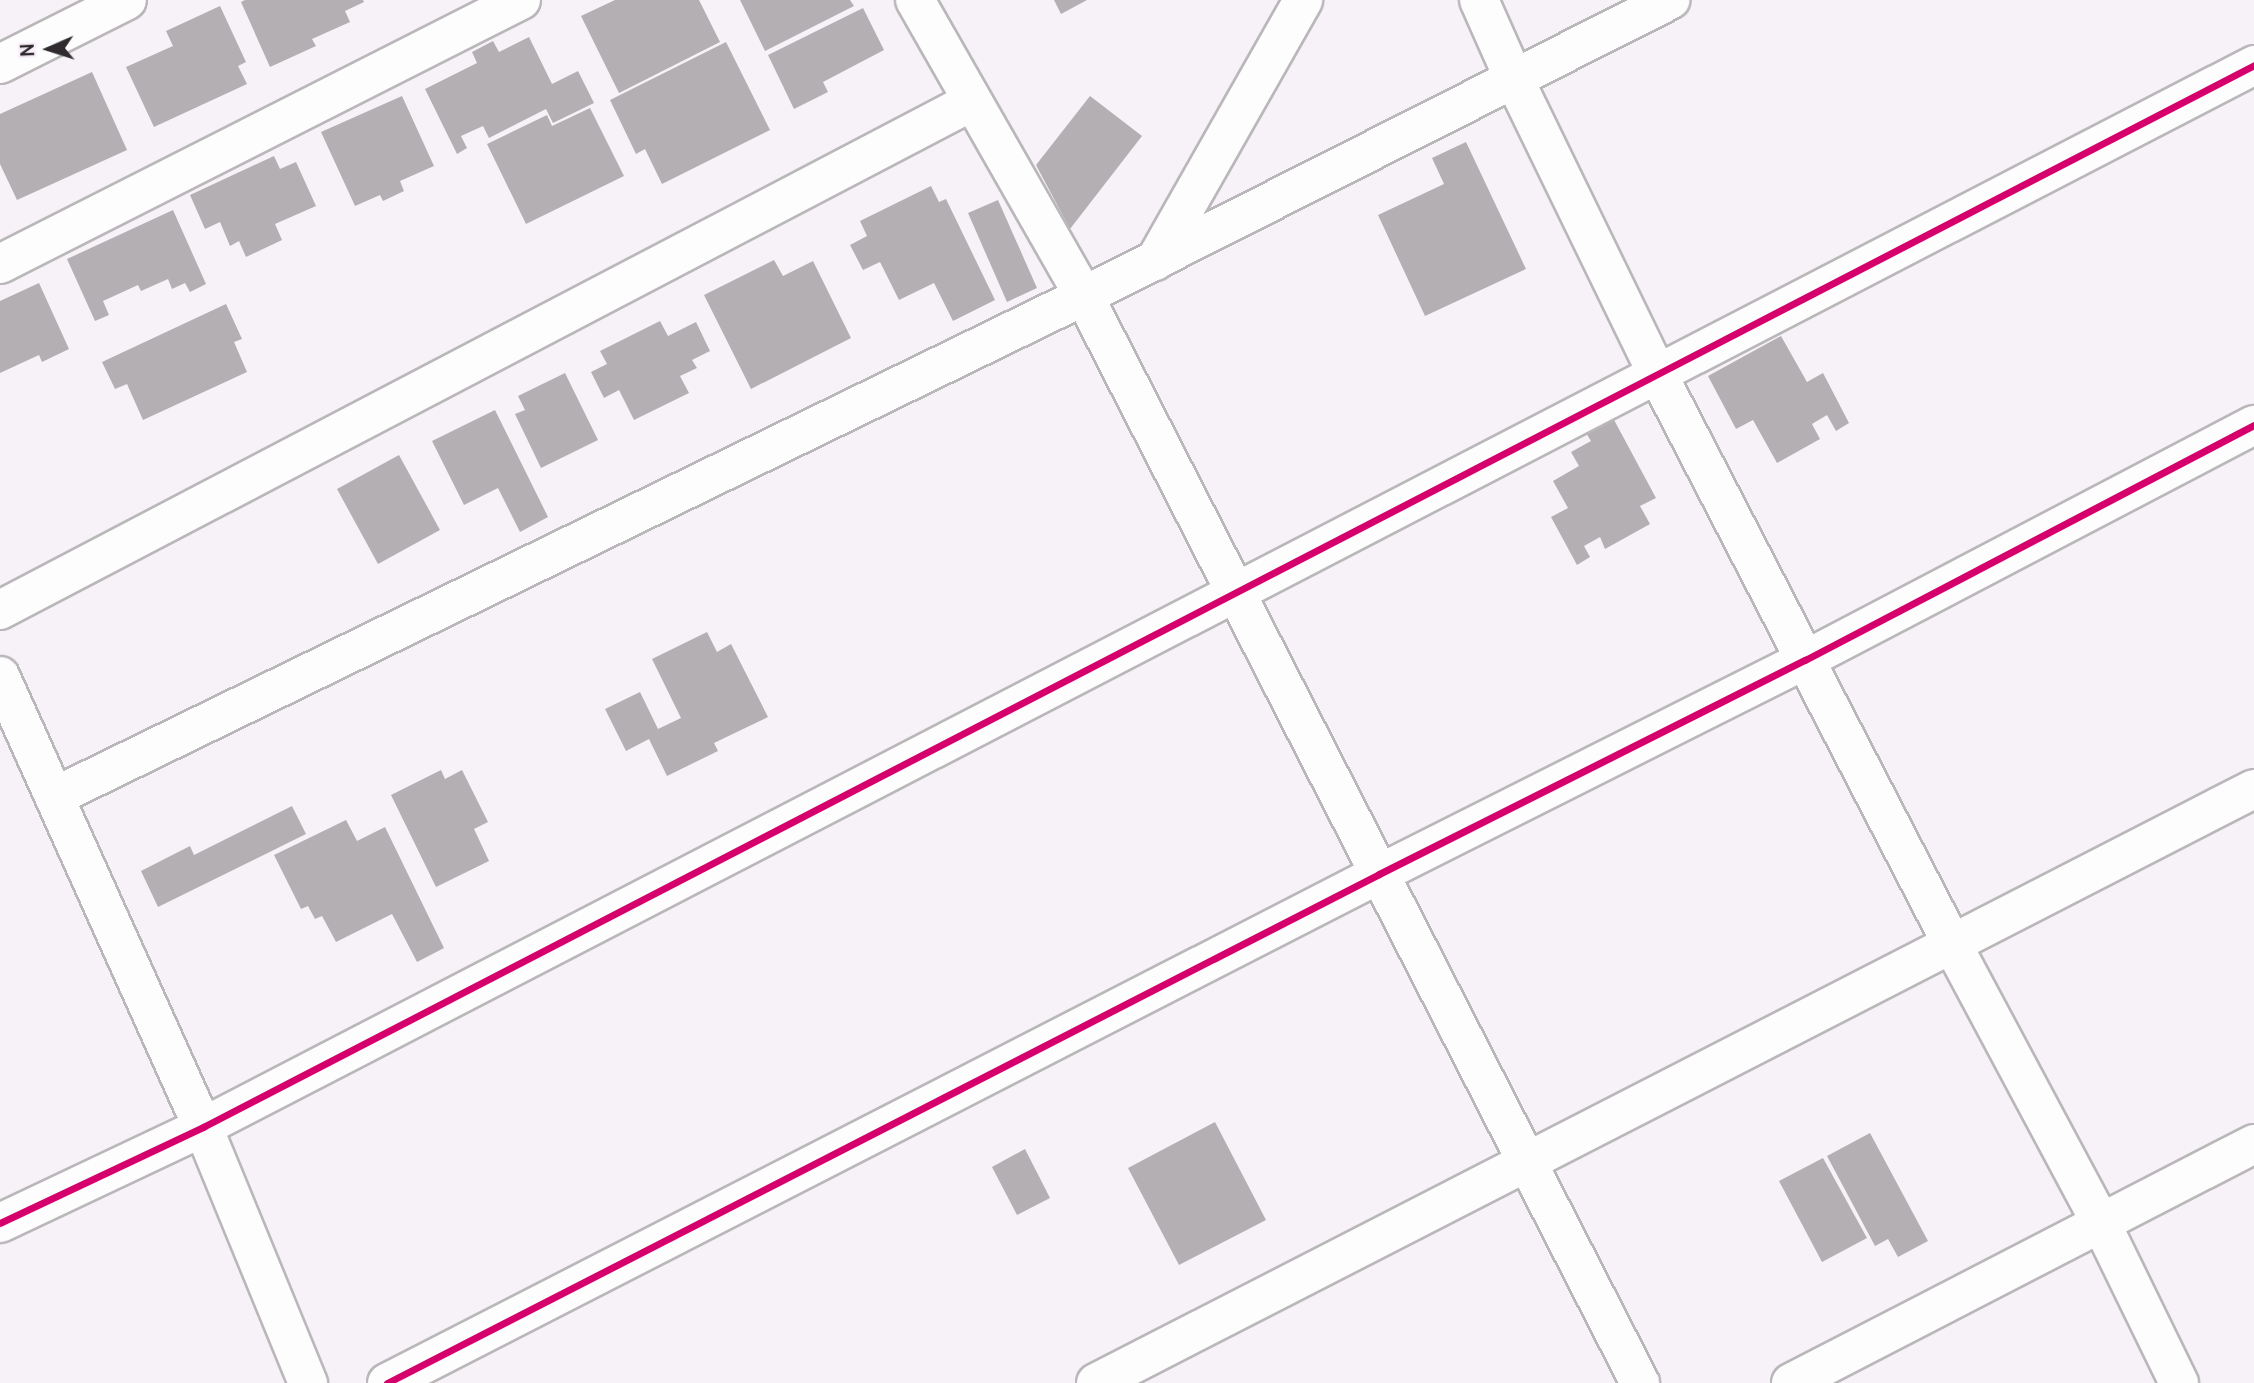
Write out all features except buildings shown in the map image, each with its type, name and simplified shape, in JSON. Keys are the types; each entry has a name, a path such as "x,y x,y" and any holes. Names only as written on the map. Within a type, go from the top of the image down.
{"street":[{"path":"0,64 127,0"},
{"path":"0,264 521,0"},
{"path":"915,0 1084,296 1640,1383"},
{"path":"1154,261 1303,0"},
{"path":"1479,0 1514,79 1658,375 1952,944 2101,1223 2179,1383"},
{"path":"56,796 1084,296 1670,0"},
{"path":"0,1223 203,1127 2254,65"},
{"path":"0,610 971,102"},
{"path":"387,1383 1379,874 1805,660 2254,425"},
{"path":"0,676 203,1127 308,1383"},
{"path":"1096,1383 2254,789"},
{"path":"1791,1383 2254,1144"}],"cycle path":[{"path":"0,1223 203,1127 2254,65"},
{"path":"387,1383 1379,874 1805,660 2254,425"}]}
